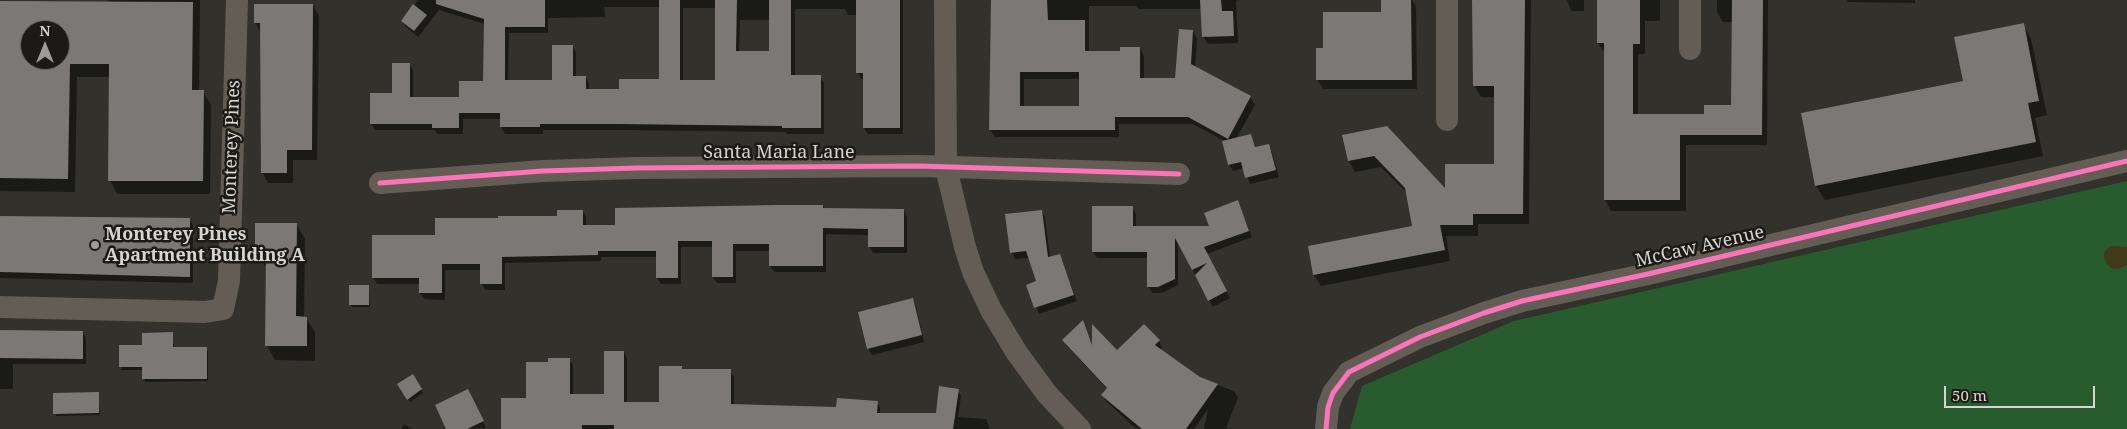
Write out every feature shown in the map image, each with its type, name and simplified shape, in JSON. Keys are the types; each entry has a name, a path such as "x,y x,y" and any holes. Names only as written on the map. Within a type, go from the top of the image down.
{"street":[{"name":"Monterey Pines","path":"0,307 205,312 223,309 229,281 237,0"},
{"path":"945,0 946,168 965,248 973,272 991,310 1017,353 1070,425"},
{"path":"1447,0 1447,120"},
{"path":"1690,0 1690,49"},
{"name":"McCaw Avenue","path":"1326,429 1328,407 1333,394 1349,372 1420,337 1484,313 1522,301 1648,274 2127,162"},
{"name":"Santa Maria Lane","path":"380,183 544,171 626,168 919,166 1179,174"}],"green space":[{"path":"2127,181 2127,429 1350,429 1362,386 1514,321"}],"sand":[{"path":"2112,246 2127,247 2127,265 2118,269 2111,268 2108,265 2104,253"}],"building":[{"path":"436,0 545,0 545,27 505,27 505,80 552,80 552,45 573,45 573,76 586,76 586,89 619,89 619,79 659,79 659,0 680,0 680,80 715,80 715,0 737,0 736,51 769,51 769,0 791,0 791,75 821,75 821,128 619,124 540,124 540,127 500,127 500,113 459,113 459,128 432,128 432,124 370,124 370,93 392,93 392,63 410,63 410,97 459,97 459,81 483,81 484,19 436,4"},
{"path":"856,0 900,0 900,128 863,128 863,73 856,73"},
{"path":"991,0 1047,0 1048,20 1085,20 1085,51 1120,51 1120,47 1140,47 1140,78 1175,78 1179,29 1193,30 1191,64 1251,96 1228,139 1188,117 1115,117 1115,130 989,130","holes":["1020,72 1079,72 1079,106 1020,106"]},
{"path":"1200,0 1221,0 1222,11 1233,11 1234,36 1202,37"},
{"path":"1381,0 1411,0 1412,80 1316,80 1316,48 1323,48 1323,12 1381,12"},
{"path":"1472,0 1525,0 1523,214 1473,214 1473,225 1440,225 1445,250 1313,275 1308,246 1412,226 1405,188 1374,156 1348,161 1342,135 1387,126 1445,188 1445,164 1494,164 1494,86 1473,86"},
{"path":"1597,0 1640,0 1640,44 1633,44 1633,114 1704,114 1704,105 1731,105 1732,0 1763,0 1762,135 1680,135 1680,200 1604,200 1604,43 1597,43"},
{"path":"0,1 193,2 192,90 204,90 203,181 108,181 109,64 70,64 70,20 20,20 20,70 70,70 68,179 0,178"},
{"path":"254,4 313,4 312,150 287,150 287,173 261,173 260,23 254,23"},
{"path":"413,4 427,15 414,31 401,21"},
{"path":"2024,23 2039,101 2028,103 2036,142 1815,186 1801,113 1963,81 1954,37"},
{"path":"1251,134 1255,147 1269,144 1276,170 1245,178 1241,162 1228,165 1222,141"},
{"path":"1238,200 1249,231 1204,247 1227,291 1208,301 1195,275 1207,263 1192,270 1175,238 1175,279 1158,287 1147,287 1147,252 1092,252 1092,206 1133,206 1133,226 1209,226 1204,213"},
{"path":"823,205 823,208 904,209 904,247 868,247 868,229 823,228 823,266 769,266 769,244 733,244 733,277 712,277 712,241 678,241 678,278 656,278 656,251 598,251 598,255 502,257 502,284 480,284 480,264 442,264 442,293 419,293 419,278 372,278 372,235 435,235 435,218 557,216 557,210 583,210 583,225 615,225 615,208"},
{"path":"1042,210 1048,257 1060,254 1074,295 1034,308 1026,285 1036,281 1026,251 1010,253 1005,214"},
{"name":"Monterey Pines Apartment Building A","path":"0,216 190,218 190,277 0,272"},
{"path":"255,223 297,223 296,316 307,317 307,346 265,346 266,252 255,252"},
{"path":"349,285 369,285 369,305 349,305"},
{"path":"913,298 922,335 867,349 858,312"},
{"path":"1083,320 1092,345 1092,324 1117,350 1144,324 1160,340 1155,345 1200,377 1218,384 1186,429 1142,429 1101,395 1107,388 1062,340"},
{"path":"0,330 83,331 83,359 0,358"},
{"path":"173,332 173,347 207,347 207,379 142,379 142,367 119,367 119,345 142,345 142,333"},
{"path":"604,351 624,351 624,402 659,402 659,366 682,366 682,369 731,369 731,404 836,407 837,398 878,401 877,413 936,413 939,386 959,389 953,429 614,429 614,425 582,425 582,429 501,429 501,398 526,398 526,362 548,362 548,358 570,358 570,394 604,394"},
{"path":"413,374 422,389 407,400 397,384"},
{"path":"468,389 484,421 467,429 446,429 435,405"},
{"path":"99,392 99,413 53,414 53,393"}],"cycle path":[{"path":"1326,429 1328,407 1333,393 1349,372 1420,337 1484,313 1522,301 1648,274 2127,161"},
{"path":"380,183 543,171 636,168 919,166 1179,174"}],"place":[{"name":"Monterey Pines Apartment Building A","path":"95,245"}]}
